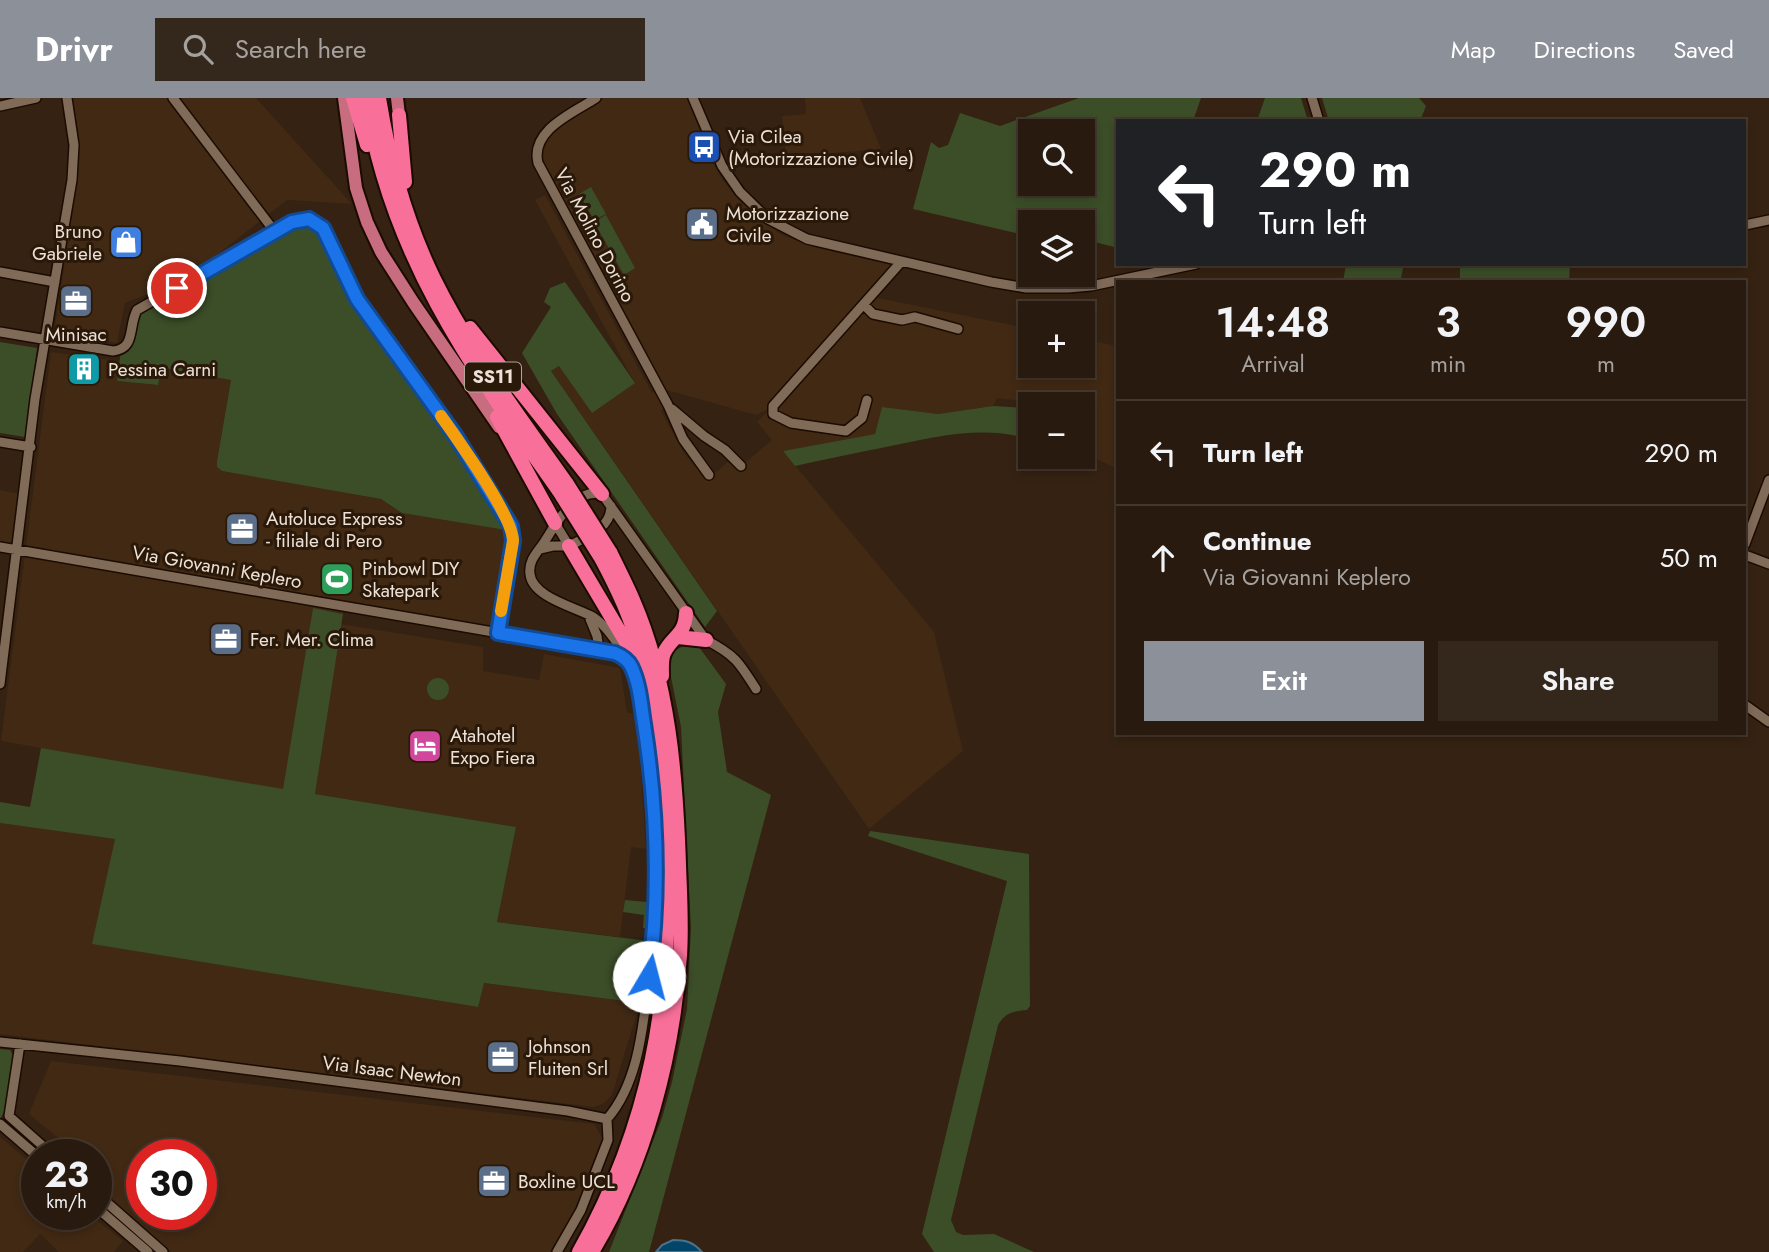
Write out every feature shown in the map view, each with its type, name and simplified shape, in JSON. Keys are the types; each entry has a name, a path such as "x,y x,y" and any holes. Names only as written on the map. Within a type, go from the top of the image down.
{"highway":[{"path":"353,98 396,232 408,260 422,278"},
{"name":"SS11","path":"366,98 383,176 422,278 491,396 563,488"},
{"name":"SS11","path":"379,98 391,160 419,245 428,264 471,345 634,601 663,695 677,800 681,931 676,998 660,1083 648,1124 620,1197 592,1252"},
{"path":"399,115 404,173 417,224 419,245"},
{"path":"428,264 465,322 606,500"},
{"path":"433,299 447,334 555,523"},
{"path":"569,546 638,664 657,723"},
{"name":"SS11","path":"579,1252 608,1196 630,1141 653,1058 668,946 665,801 657,723 638,644 606,555"},
{"path":"663,695 662,660 665,651 684,628 686,613"},
{"path":"678,638 706,640"}],"main road":[{"path":"344,98 356,188 367,222 381,252 511,444"},
{"path":"397,98 399,115"}],"street":[{"path":"0,106 36,98"},
{"path":"0,678 35,399 74,162 67,98"},
{"path":"173,98 275,232"},
{"name":"Via Molino Dorino","path":"596,98 546,132 537,145 538,163 690,449 709,475"},
{"path":"694,98 728,176 746,200 768,219 807,239 991,282 1040,289 1091,286 1116,281"},
{"path":"1312,98 1318,119"},
{"path":"0,331 113,351 124,349 129,342 137,310 275,232 301,219 313,221 323,228 357,299 455,435 508,520 513,541 498,633"},
{"path":"1746,225 1769,220"},
{"path":"867,400 862,418 846,431 791,423 773,414 773,406 901,262"},
{"path":"1120,280 1186,266"},
{"path":"0,272 55,282"},
{"path":"864,305 873,314 902,320 915,317 958,329"},
{"path":"668,405 741,466"},
{"path":"690,449 704,436"},
{"path":"0,442 30,447"},
{"path":"1746,541 1769,480"},
{"path":"557,1252 582,1210 608,1140 607,1119 625,1092 643,1031 655,936 656,877 648,749 638,687 629,662 622,649 587,615 542,593 533,583 530,566 533,557 565,510 586,495 596,492 606,500 706,640 727,651 741,665 756,689"},
{"path":"540,549 553,545 569,546 603,526 610,518 606,500"},
{"path":"555,523 569,546"},
{"path":"603,526 616,526 628,532"},
{"name":"Via Giovanni Keplero","path":"0,547 600,650 619,654 629,662"},
{"path":"1746,555 1769,564"},
{"path":"575,646 587,640 599,627"},
{"path":"599,627 600,650"},
{"path":"1746,706 1769,722"},
{"name":"Via Isaac Newton","path":"0,1042 180,1061 568,1111 607,1119"},
{"path":"20,1044 9,1116 0,1124 21,1142"},
{"path":"9,1116 35,1139"},
{"path":"112,1207 163,1252"},
{"path":"112,1221 148,1252"}],"shaded area":[{"path":"72,98 256,98 352,204 287,200 208,262 168,286 125,303 117,343 58,333 55,328 77,181 79,147"},
{"path":"603,98 687,98 711,159 722,179 742,204 761,220 782,235 817,248 896,266 873,294 878,298 1018,326 1018,378 1095,378 1095,341 1116,346 1116,468 1095,458 1095,392 1018,392 1018,401 997,398 993,406 938,414 882,407 875,434 783,451 934,632 963,751 869,829 551,371 559,366 635,383 535,200 545,195 652,393 655,392 664,409 661,411 684,453 707,480 730,460 738,469 772,440 757,422 771,408 756,415 663,389 542,166 539,149 552,130"},
{"path":"805,98 860,98 881,149 786,157 782,116 806,114"},
{"path":"51,352 120,361 118,381 157,385 160,368 231,380 217,461 222,471 381,499 402,513 512,531 498,633 344,607 343,614 313,608 283,790 1,741"},
{"path":"0,490 20,494 12,543 0,542"},
{"path":"341,624 483,647 483,671 539,680 544,654 620,668 627,712 633,714 640,757 646,849 631,847 620,937 497,922 516,827 315,794"},
{"path":"0,823 115,839 93,944 477,1007 484,983 640,1003 612,1095 603,1104 593,1107 0,1034"},
{"path":"51,1061 594,1124 604,1141 576,1209 550,1252 171,1252 146,1230 217,1230 217,1139 126,1139 126,1213 112,1201 112,1139 59,1139 29,1114"},
{"path":"0,1137 21,1155 21,1230 109,1230 123,1241 114,1252 59,1252 40,1234 23,1252 0,1252"}],"green space":[{"path":"1079,98 1201,98 1194,119 1116,119 1116,247 1095,242 1095,210 1018,210 1018,234 913,209 931,142 939,148 948,145 960,113 1000,126 1018,120 1018,196 1095,196 1095,119 1020,119"},
{"path":"1265,98 1301,98 1307,119 1258,119"},
{"path":"1322,98 1419,98 1426,106 1421,119 1328,119"},
{"path":"591,187 606,214 594,220 579,194"},
{"path":"606,215 635,268 624,275 594,222"},
{"path":"292,222 316,222 346,279 455,435 512,531 402,513 381,499 222,471 217,467 217,461 231,380 161,368 158,385 117,381 121,350 134,316"},
{"path":"1346,266 1404,266 1400,280 1343,280"},
{"path":"1460,266 1570,266 1569,280 1460,280"},
{"path":"565,282 635,383 592,413 559,366 551,371 717,611 705,627 557,414 522,353 551,307 544,302 550,288"},
{"path":"0,342 37,348 25,437 0,433"},
{"path":"993,406 1018,407 1018,436 988,433 954,434 795,466 783,451 875,434 882,407 938,414"},
{"path":"313,608 343,614 315,794 516,827 497,922 648,941 640,1003 484,983 478,1007 92,944 115,839 0,823 0,802 30,807 41,748 283,789"},
{"path":"685,645 699,647 726,684 718,712 727,772 771,795 649,1252 609,1252 662,1118 687,1009 691,929 681,727 669,667 674,651"},
{"path":"438,678 448,685 449,689 442,699 438,700 428,693 427,689 434,679"},
{"path":"870,831 1029,854 1030,1006 1027,1010 1007,1015 998,1025 951,1220 956,1232 963,1235 994,1234 1034,1252 934,1252 922,1234 1007,881 868,836"},
{"path":"647,896 648,928 643,928 644,915 623,912 625,900 647,902"},
{"path":"0,1049 10,1050 14,1057 6,1109 0,1119"}],"water":[{"path":"673,1240 689,1242 702,1252 656,1252 662,1245"}],"slow traffic":[{"path":"441,416 491,492 512,531 513,541 501,611"}],"place":[{"name":"Via Cilea (Motorizzazione Civile)","path":"704,147"},
{"name":"Motorizzazione Civile","path":"702,224"},
{"name":"Bruno Gabriele","path":"126,242"},
{"name":"Minisac","path":"76,301"},
{"name":"Pessina Carni","path":"84,369"},
{"name":"Autoluce Express - filiale di Pero","path":"242,529"},
{"name":"Pinbowl DIY Skatepark","path":"337,579"},
{"name":"Fer. Mer. Clima","path":"226,639"},
{"name":"Atahotel Expo Fiera","path":"425,746"},
{"name":"Johnson Fluiten Srl","path":"503,1057"},
{"name":"Boxline UCL","path":"494,1181"}],"route":[{"path":"177,288 292,222 305,219 323,228 357,299 455,435 511,526 513,541 498,633 615,653 629,662 638,687 652,797 656,895 655,936 649,977"}]}
